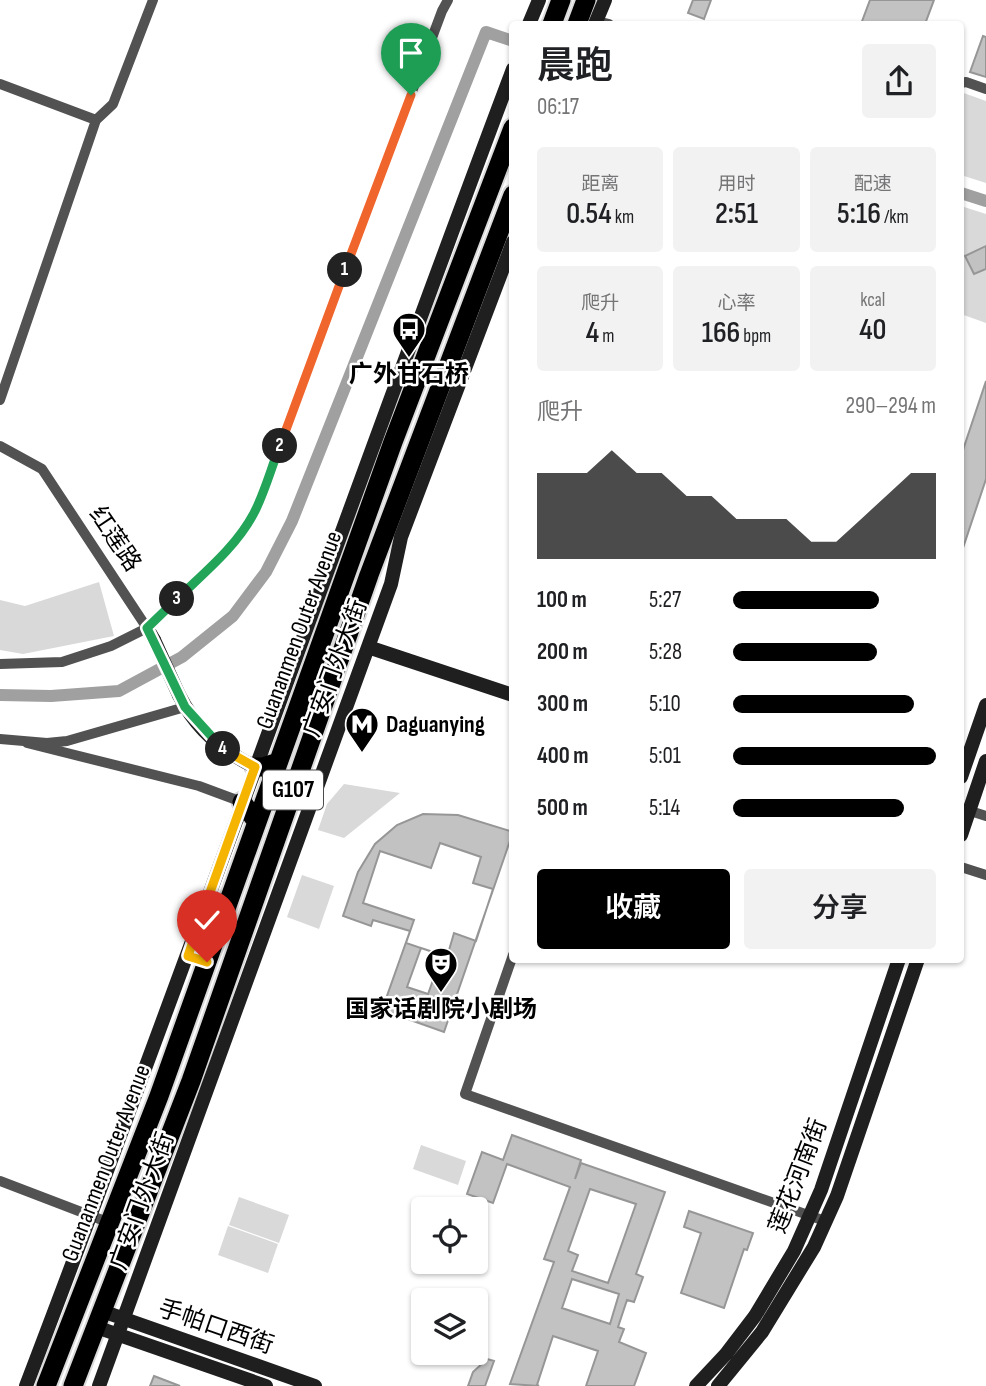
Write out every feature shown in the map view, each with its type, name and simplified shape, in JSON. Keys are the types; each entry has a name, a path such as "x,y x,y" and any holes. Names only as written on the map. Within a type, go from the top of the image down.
{"highway":[{"path":"553,21 561,0"},
{"path":"578,21 586,0"},
{"name":"Guananmen Outer Avenue","path":"46,1386 207,962 393,442 509,138"},
{"name":"Guananmen Outer Avenue","path":"73,1386 191,1081 369,575 509,206"},
{"path":"255,767 278,762"},
{"path":"242,802 257,822"}],"street":[{"path":"0,400 96,120 113,104 153,0"},
{"path":"0,664 62,662 151,634 242,534 255,512 448,0"},
{"path":"600,21 605,0"},
{"path":"530,21 537,4"},
{"name":"广安门外大街","path":"26,1386 188,956 400,369 509,80"},
{"path":"964,82 986,89"},
{"path":"0,84 96,120"},
{"name":"广安门外大街","path":"99,1386 391,584 401,537 509,253"},
{"name":"红莲路","path":"0,446 42,469 151,634 182,701 218,745 229,754 255,767"},
{"path":"368,648 509,694"},
{"path":"27,743 66,741 182,701"},
{"path":"964,768 986,705"},
{"path":"0,739 27,743 199,786 242,802"},
{"path":"986,761 965,809 986,816"},
{"path":"964,868 986,875"},
{"path":"188,956 207,962"},
{"path":"510,963 465,1094 825,1221"},
{"name":"莲花河南街","path":"696,1386 726,1354 755,1316 794,1251 821,1190 898,963"},
{"name":"莲花河南街","path":"718,1386 756,1340 814,1247 836,1196 917,963"},
{"path":"0,1181 110,1223"},
{"path":"99,1319 119,1335 266,1386"},
{"name":"手帕口西街","path":"99,1319 125,1319 315,1386"}],"shaded area":[{"path":"964,93 986,101 986,183 964,176"},
{"path":"964,207 986,214 986,323 964,315"},
{"path":"99,582 114,636 23,654 0,650 0,600 25,606"},
{"path":"344,784 400,793 344,838 318,830 327,804"},
{"path":"302,875 334,886 319,929 287,917"},
{"path":"421,1145 466,1161 458,1185 413,1169"},
{"path":"239,1197 289,1215 279,1243 229,1225"},
{"path":"228,1226 278,1244 268,1273 218,1255"}],"building":[{"path":"693,0 711,0 704,19 688,13"},
{"path":"870,0 934,0 926,21 862,21"},
{"path":"983,36 986,37 986,77 970,72"},
{"path":"986,246 986,269 974,274 965,256"},
{"path":"986,381 986,479 964,545 964,447"},
{"path":"423,814 458,815 509,831 509,844 444,1032 382,1010 410,931 373,920 371,926 343,916 358,872 375,844 397,825","holes":["421,948 442,955 428,994 407,987"]},
{"path":"440,843 481,857 473,883 493,889 476,941 454,933 447,957 406,943 414,920 363,903 380,851 431,868"},
{"path":"512,1135 581,1160 575,1179 581,1163 665,1192 636,1274 643,1277 634,1302 627,1300 618,1327 624,1329 619,1342 646,1353 634,1386 586,1386 598,1351 553,1336 537,1385 539,1386 510,1384 554,1262 544,1259 570,1187 507,1164 493,1203 488,1201 488,1197 467,1194 482,1152 503,1160","holes":["590,1189 636,1204 608,1283 572,1271 578,1255 568,1251","572,1279 619,1294 610,1324 562,1308"]},
{"path":"689,1211 753,1233 747,1250 744,1249 724,1308 681,1293 701,1233 684,1227"},
{"path":"488,1359 494,1361 485,1386 468,1386 473,1372 481,1365 488,1365"},
{"path":"154,1376 180,1386 150,1386"}],"waterway":[{"path":"0,695 51,696 119,691 182,657 233,616 266,572 292,521 486,32 509,40"},
{"path":"964,194 986,201"}],"place":[{"name":"广外甘石桥","path":"409,359"},
{"name":"Daguanying","path":"362,754"},
{"name":"国家话剧院小剧场","path":"441,994"}],"route":[{"path":"207,962 188,956 255,767 229,754 198,724 185,707 147,628 225,553 242,534 255,512 411,95"}]}
